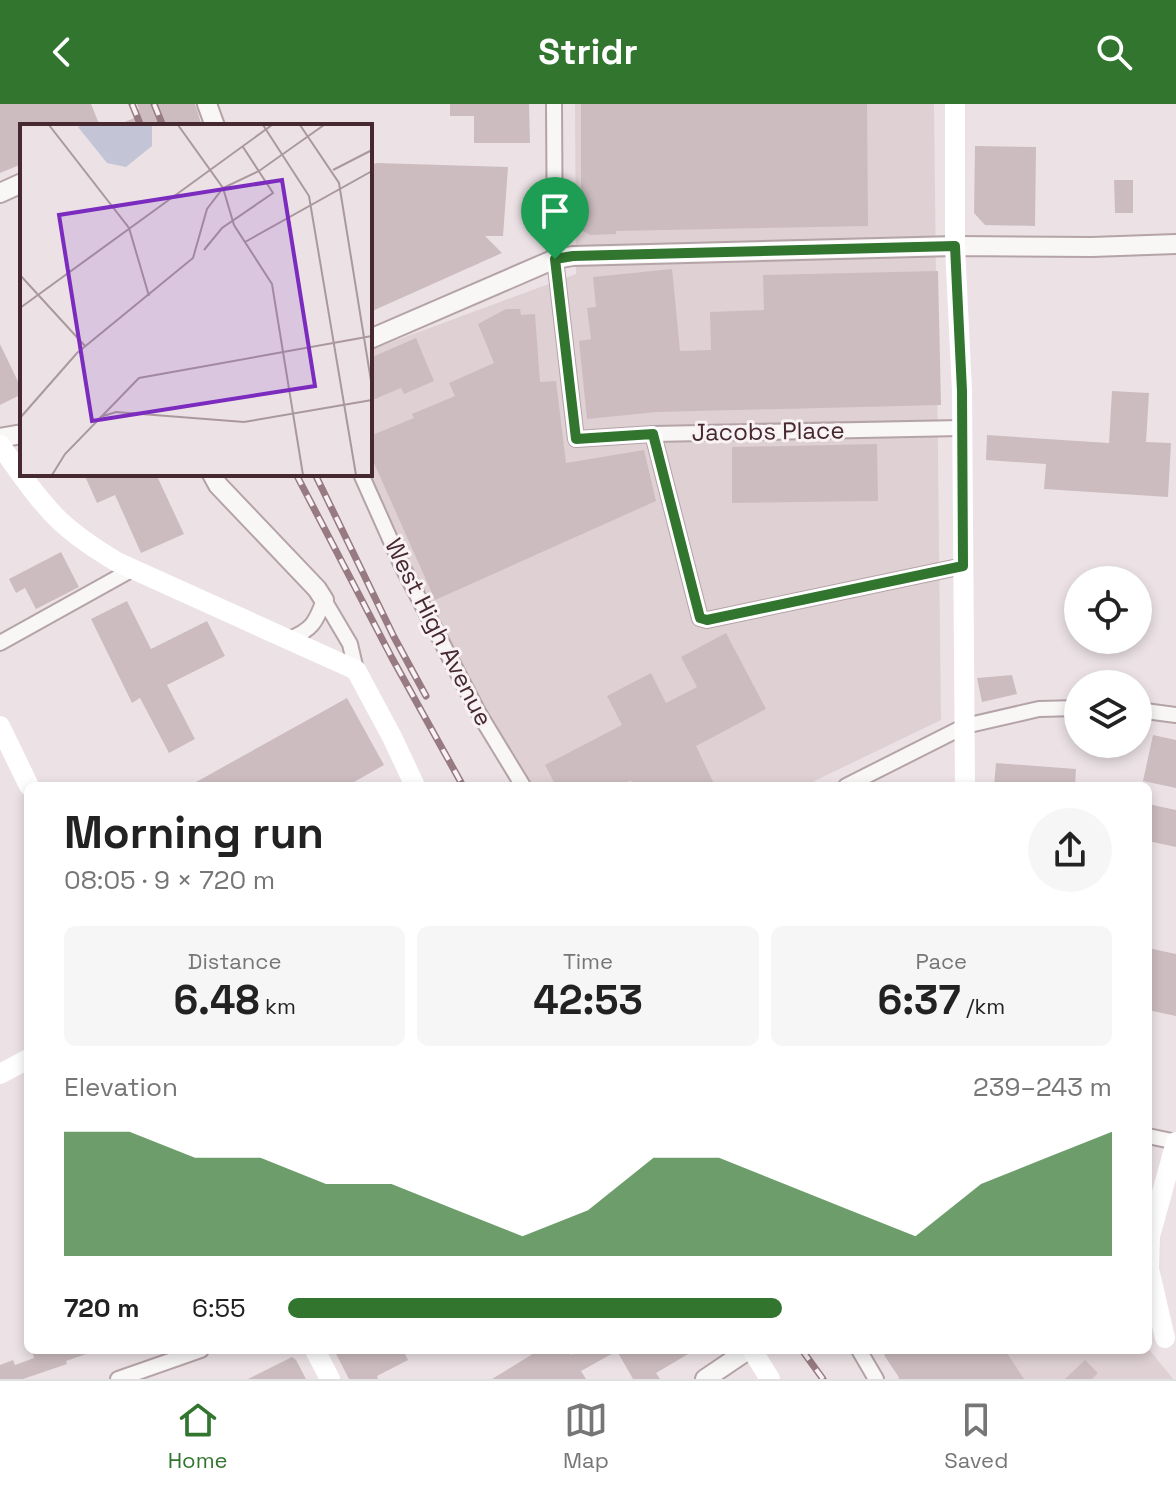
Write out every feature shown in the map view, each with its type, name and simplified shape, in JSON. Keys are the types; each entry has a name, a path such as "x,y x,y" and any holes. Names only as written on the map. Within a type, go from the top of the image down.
{"main road":[{"path":"955,104 955,246 962,391 965,782"},
{"path":"0,445 20,472"},
{"path":"23,476 61,522 95,549 356,670 413,782"},
{"path":"0,726 27,782"},
{"path":"0,1074 24,1061"},
{"path":"1152,1226 1176,1142"},
{"path":"1152,1279 1171,1345"},
{"path":"1152,1323 1171,1345"},
{"path":"317,1354 330,1379"},
{"path":"753,1354 770,1379"}],"street":[{"path":"207,104 214,124"},
{"path":"554,104 555,259"},
{"path":"0,193 20,184"},
{"path":"372,338 555,259 573,256 1176,244"},
{"name":"Jacobs Place","path":"555,259 576,439 653,434 961,428"},
{"path":"0,438 20,434"},
{"path":"653,434 700,618 707,620 963,566"},
{"path":"213,476 218,485 317,589 350,644 356,670"},
{"name":"West High Avenue","path":"362,476 402,566 471,699 521,782"},
{"path":"0,643 133,569"},
{"path":"289,639 306,633 317,619 324,600"},
{"path":"854,782 965,726 1039,709 1064,708"},
{"path":"1152,712 1176,715"},
{"path":"1152,1137 1176,1142"},
{"path":"118,1379 190,1354"},
{"path":"705,1379 744,1354"},
{"path":"861,1354 876,1379"}],"shaded area":[{"path":"575,104 934,104 941,720 812,782 530,782 465,678 369,476 372,476 372,349 576,274"},
{"path":"1152,1353 1173,1379 897,1379 933,1354"}],"building":[{"path":"0,104 91,104 99,124 20,124 20,165 0,173"},
{"path":"137,104 195,104 201,124 120,124 139,116 136,110 139,109"},
{"path":"450,104 529,104 530,143 474,143 474,116 450,116"},
{"path":"581,104 867,104 868,226 616,231 616,234 590,235 581,230"},
{"path":"975,146 1036,147 1035,226 985,225 974,213"},
{"path":"372,164 508,167 503,236 485,236 502,253 372,311"},
{"path":"1114,180 1133,180 1133,213 1115,213"},
{"path":"672,269 680,351 711,350 710,312 764,310 763,275 938,271 941,405 657,412 587,419 579,341 591,339 587,308 596,307 593,277"},
{"path":"506,309 520,309 521,315 535,314 540,382 556,381 566,463 644,450 656,501 435,600 372,458 372,435 455,396 449,383 494,363 478,324"},
{"path":"416,338 434,381 404,394 401,388 372,400 372,357"},
{"path":"0,344 20,386 20,395 0,405"},
{"path":"1112,391 1149,393 1146,442 1171,443 1168,497 1044,489 1046,464 986,460 987,435 1109,443"},
{"path":"877,444 878,501 732,503 732,447"},
{"path":"85,476 157,476 184,534 141,553 115,495 97,503"},
{"path":"61,552 79,587 36,609 25,588 16,593 9,579"},
{"path":"127,601 151,649 207,621 225,656 167,685 195,739 169,753 140,698 132,703 91,619"},
{"path":"726,633 766,709 696,746 713,782 554,782 545,765 622,725 607,696 651,673 666,703 697,687 681,657"},
{"path":"1012,675 1017,694 982,702 977,678"},
{"path":"347,698 384,765 354,782 196,782"},
{"path":"1153,735 1176,740 1176,788 1143,781 1148,758 1152,758"},
{"path":"996,763 1076,769 1075,782 994,782"},
{"path":"1152,805 1176,810 1176,847 1152,842"},
{"path":"1152,949 1176,954 1176,1016 1152,1011"},
{"path":"33,1354 86,1354 23,1379 0,1379 0,1365 13,1360 15,1365 34,1358"},
{"path":"336,1354 405,1354 408,1360 377,1376 378,1379 349,1379"},
{"path":"533,1354 612,1354 581,1371 586,1379 492,1379"},
{"path":"619,1354 688,1354 656,1373 660,1379 633,1379"},
{"path":"1008,1354 1024,1379 900,1379 884,1355"},
{"path":"292,1357 306,1379 248,1379"},
{"path":"1085,1360 1098,1373 1092,1379 1065,1379"}],"railway":[{"path":"132,104 140,124"},
{"path":"154,104 162,124"},
{"path":"297,476 461,782"},
{"path":"316,476 426,696"},
{"path":"805,1354 823,1379"}],"route":[{"path":"955,246 962,391 963,566 707,620 700,618 653,434 576,439 555,259 573,256 955,246"}]}
